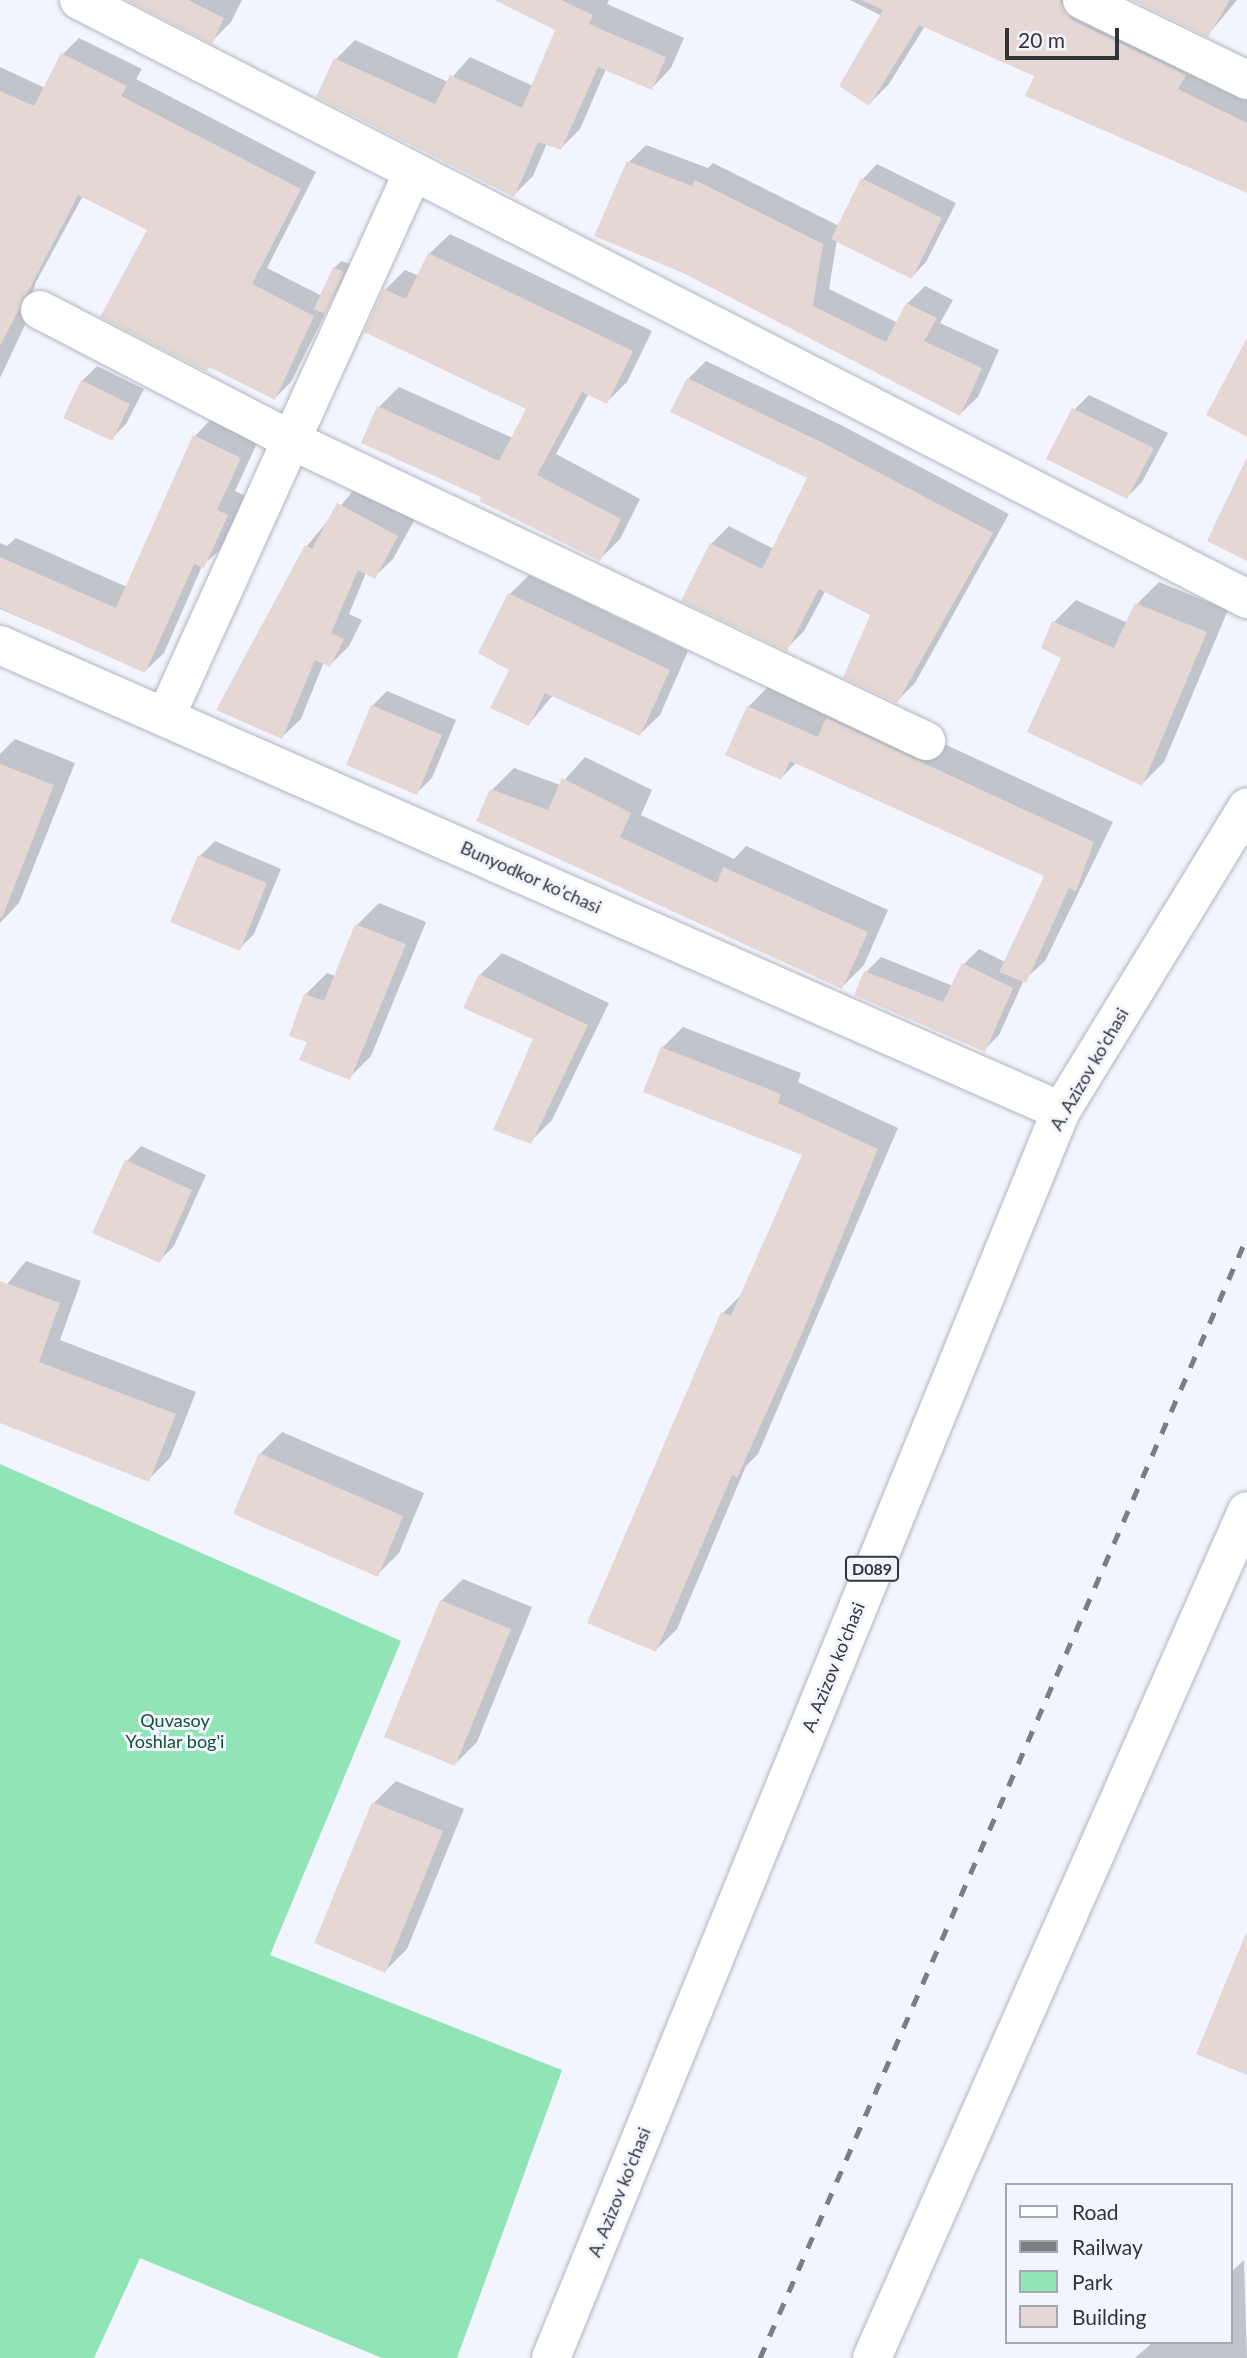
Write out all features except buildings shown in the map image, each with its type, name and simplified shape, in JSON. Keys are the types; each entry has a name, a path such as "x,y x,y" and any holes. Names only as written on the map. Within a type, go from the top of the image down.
{"street":[{"path":"79,0 1247,599"},
{"path":"1082,0 1247,80"},
{"path":"166,716 413,172"},
{"path":"40,310 291,440 926,741"},
{"name":"Bunyodkor ko'chasi","path":"0,645 1061,1111"},
{"name":"A. Azizov ko'chasi","path":"551,2358 1061,1111 1247,807"},
{"path":"872,2358 1247,1511"}],"green space":[{"name":"Quvasoy Yoshlar bog'i","path":"0,1464 401,1641 270,1955 562,2070 457,2358 382,2358 140,2258 94,2358 0,2358"}],"railway":[{"path":"760,2358 1247,1237"}]}
